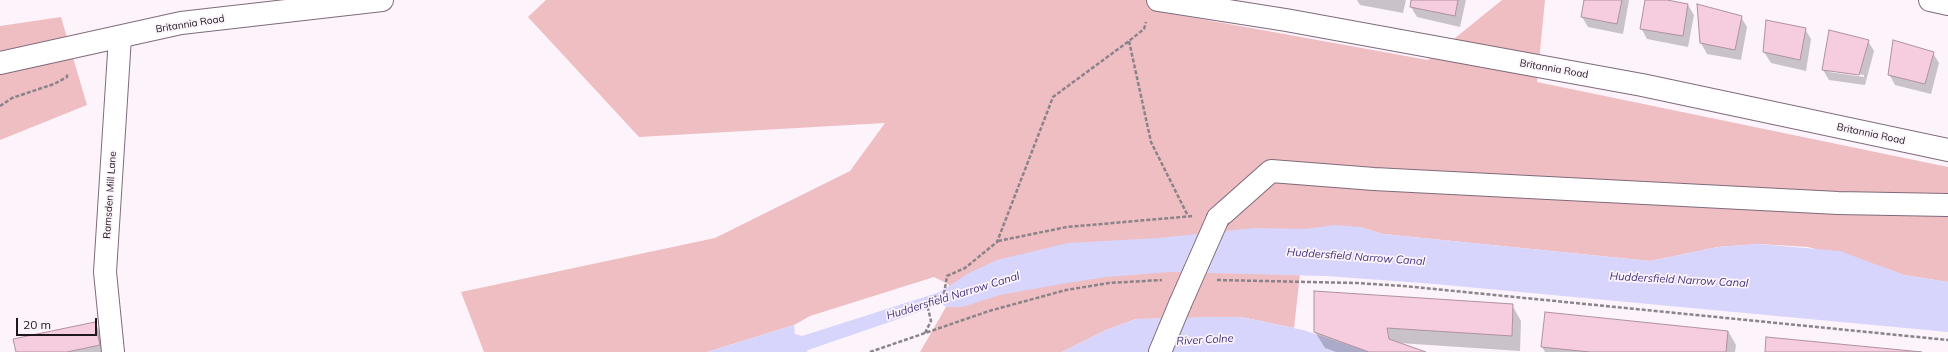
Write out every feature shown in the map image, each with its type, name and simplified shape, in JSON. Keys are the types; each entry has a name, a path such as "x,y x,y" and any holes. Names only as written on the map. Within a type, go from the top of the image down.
{"street":[{"name":"Britannia Road","path":"0,63 181,23 382,0"},
{"path":"1930,0 1948,4"},
{"name":"Britannia Road","path":"1153,7 1286,20 1642,85 1948,150"},
{"name":"Ramsden Mill Lane","path":"113,352 105,272 120,37"},
{"path":"1160,352 1218,218 1271,171 1374,179 1838,203 1948,206"}],"path":[{"path":"997,242 1053,97 1144,29 1153,7"},
{"path":"1129,41 1151,142 1188,216"},
{"path":"0,106 12,98 54,84 67,77 65,49"},
{"path":"925,333 931,321 926,300 944,294 947,276 965,268 997,242 1067,227 1188,216 1218,218"},
{"path":"870,352 989,311 1066,290 1109,283 1166,280"},
{"path":"1212,280 1357,283 1404,286 1948,340"}],"shaded area":[{"path":"546,0 1157,0 1157,11 1428,60 1502,0 1545,0 1537,82 1948,167 1948,282 1904,275 1876,265 1808,247 1758,244 1718,247 1650,261 1383,234 1360,227 1305,229 1294,328 1241,317 1136,319 1106,330 1062,352 920,352 946,307 962,307 948,284 934,277 810,316 794,325 707,352 484,352 461,292 715,238 850,171 885,123 639,137 528,17"},
{"path":"61,17 87,105 0,140 0,26"}],"water":[{"name":"Huddersfield Narrow Canal","path":"1336,225 1360,227 1383,234 1650,261 1718,247 1758,244 1840,251 1904,275 1948,282 1948,332 1435,284 1326,276 1170,272 1106,277 1061,284 1000,295 962,307 946,307 942,304 808,350 807,352 707,352 794,325 795,334 802,336 940,292 969,273 997,260 1068,243 1158,238 1255,228 1305,229"},
{"name":"River Colne","path":"1241,317 1303,330 1369,352 1062,352 1106,330 1136,319"}],"building":[{"path":"1411,0 1458,0 1455,16 1410,7"},
{"path":"1584,0 1622,0 1617,24 1581,17"},
{"path":"1645,0 1667,0 1688,4 1683,36 1640,29"},
{"path":"1697,4 1742,16 1735,50 1700,43"},
{"path":"1766,20 1806,28 1800,60 1763,52"},
{"path":"1829,30 1869,40 1859,75 1822,70"},
{"path":"1893,40 1934,52 1925,84 1888,75"},
{"path":"1314,291 1513,304 1512,336 1387,328 1389,339 1426,352 1369,352 1314,332"},
{"path":"1545,312 1728,331 1726,352 1590,352 1541,347"},
{"path":"95,322 100,345 67,352 16,352 13,339"},
{"path":"1766,337 1922,352 1765,352"}]}
